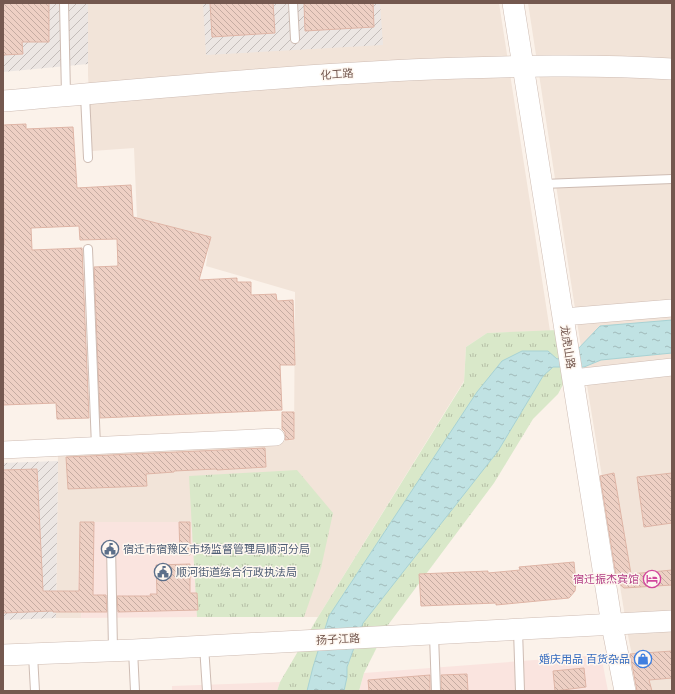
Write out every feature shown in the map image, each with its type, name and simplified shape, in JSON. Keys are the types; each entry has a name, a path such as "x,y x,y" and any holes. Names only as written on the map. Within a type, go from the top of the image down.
{"street":[{"name":"龙虎山路","path":"513,3 612,625 625,691"},
{"name":"化工路","path":"3,101 358,73 523,66 630,66 672,69"},
{"path":"563,317 672,308"},
{"path":"573,378 672,367"},
{"path":"3,450 276,437"},
{"name":"扬子江路","path":"3,655 204,646 672,621"}],"lane":[{"path":"64,3 76,95 88,158"},
{"path":"293,3 295,39"},
{"path":"542,184 672,179"},
{"path":"88,249 96,446"},
{"path":"111,545 123,650 135,691"},
{"path":"518,630 520,691"},
{"path":"434,634 436,691"},
{"path":"204,646 207,691"},
{"path":"33,654 35,691"}],"shaded area":[{"path":"3,3 88,3 88,64 3,72"},
{"path":"88,3 499,3 550,331 487,333 466,347 464,381 318,617 197,617 191,522 80,522 78,591 82,591 81,618 56,618 58,452 294,440 295,292 206,266 210,237 137,218 134,148 92,151 88,75"},
{"path":"203,3 380,3 383,45 206,55"},
{"path":"528,3 672,3 672,691 640,691 629,641 584,367"},
{"path":"58,461 56,618 3,620 3,463"},
{"name":"宿迁市宿豫区市场监督管理局顺河分局","path":"80,522 191,522 197,617 81,618 82,591 78,591"},
{"path":"601,655 608,691 359,691 364,673"},
{"path":"280,682 277,691 172,691 172,686"}],"green space":[{"path":"558,330 566,379 558,394 533,419 494,483 388,625 364,673 359,691 277,691 280,682 318,617 464,382 466,347 487,333"},
{"path":"297,470 333,513 321,568 304,617 197,617 189,476"}],"water":[{"path":"672,320 672,353 601,360 584,367 553,367 543,376 498,451 363,623 347,667 347,677 344,691 307,691 329,616 477,392 502,361 522,351 548,351 557,359 575,352 600,326"}],"building":[{"path":"3,3 49,3 49,42 22,42 23,54 3,55"},
{"path":"210,3 273,3 275,33 212,37"},
{"path":"304,3 373,3 374,27 305,31"},
{"path":"26,124 26,129 73,127 77,188 131,185 133,217 211,237 199,280 237,278 237,282 251,282 251,295 276,294 277,301 293,300 295,365 280,365 282,410 100,418 94,267 118,266 117,239 80,240 79,226 31,228 32,250 82,248 89,418 57,419 56,403 3,405 3,125"},
{"path":"282,412 294,412 294,439 285,440 285,432 282,429"},
{"path":"265,448 266,467 174,471 146,474 147,486 68,489 66,457"},
{"path":"37,469 43,591 79,591 80,522 94,522 93,595 106,595 107,612 53,611 3,613 3,470"},
{"path":"614,473 631,574 672,570 672,585 624,588 617,582 600,476"},
{"path":"672,473 672,523 644,527 637,477"},
{"path":"179,522 190,522 190,555 180,555"},
{"path":"574,562 576,583 575,591 569,598 496,605 496,603 421,606 419,574 488,571 488,573 520,570 519,567"},
{"path":"190,564 190,593 197,593 198,610 118,612 117,596 151,596 150,594 157,594 156,565"},
{"path":"672,651 672,678 649,680 652,691 637,691 630,654"},
{"path":"584,668 586,687 555,691 553,671"},
{"path":"467,674 468,691 441,691 441,675"},
{"path":"430,675 430,691 369,691 368,680"}],"place":[{"name":"宿迁市宿豫区市场监督管理局顺河分局","path":"110,549"},
{"name":"顺河街道综合行政执法局","path":"163,572"},
{"name":"宿迁振杰宾馆","path":"652,579"},
{"name":"婚庆用品 百货杂品","path":"643,659"}]}
